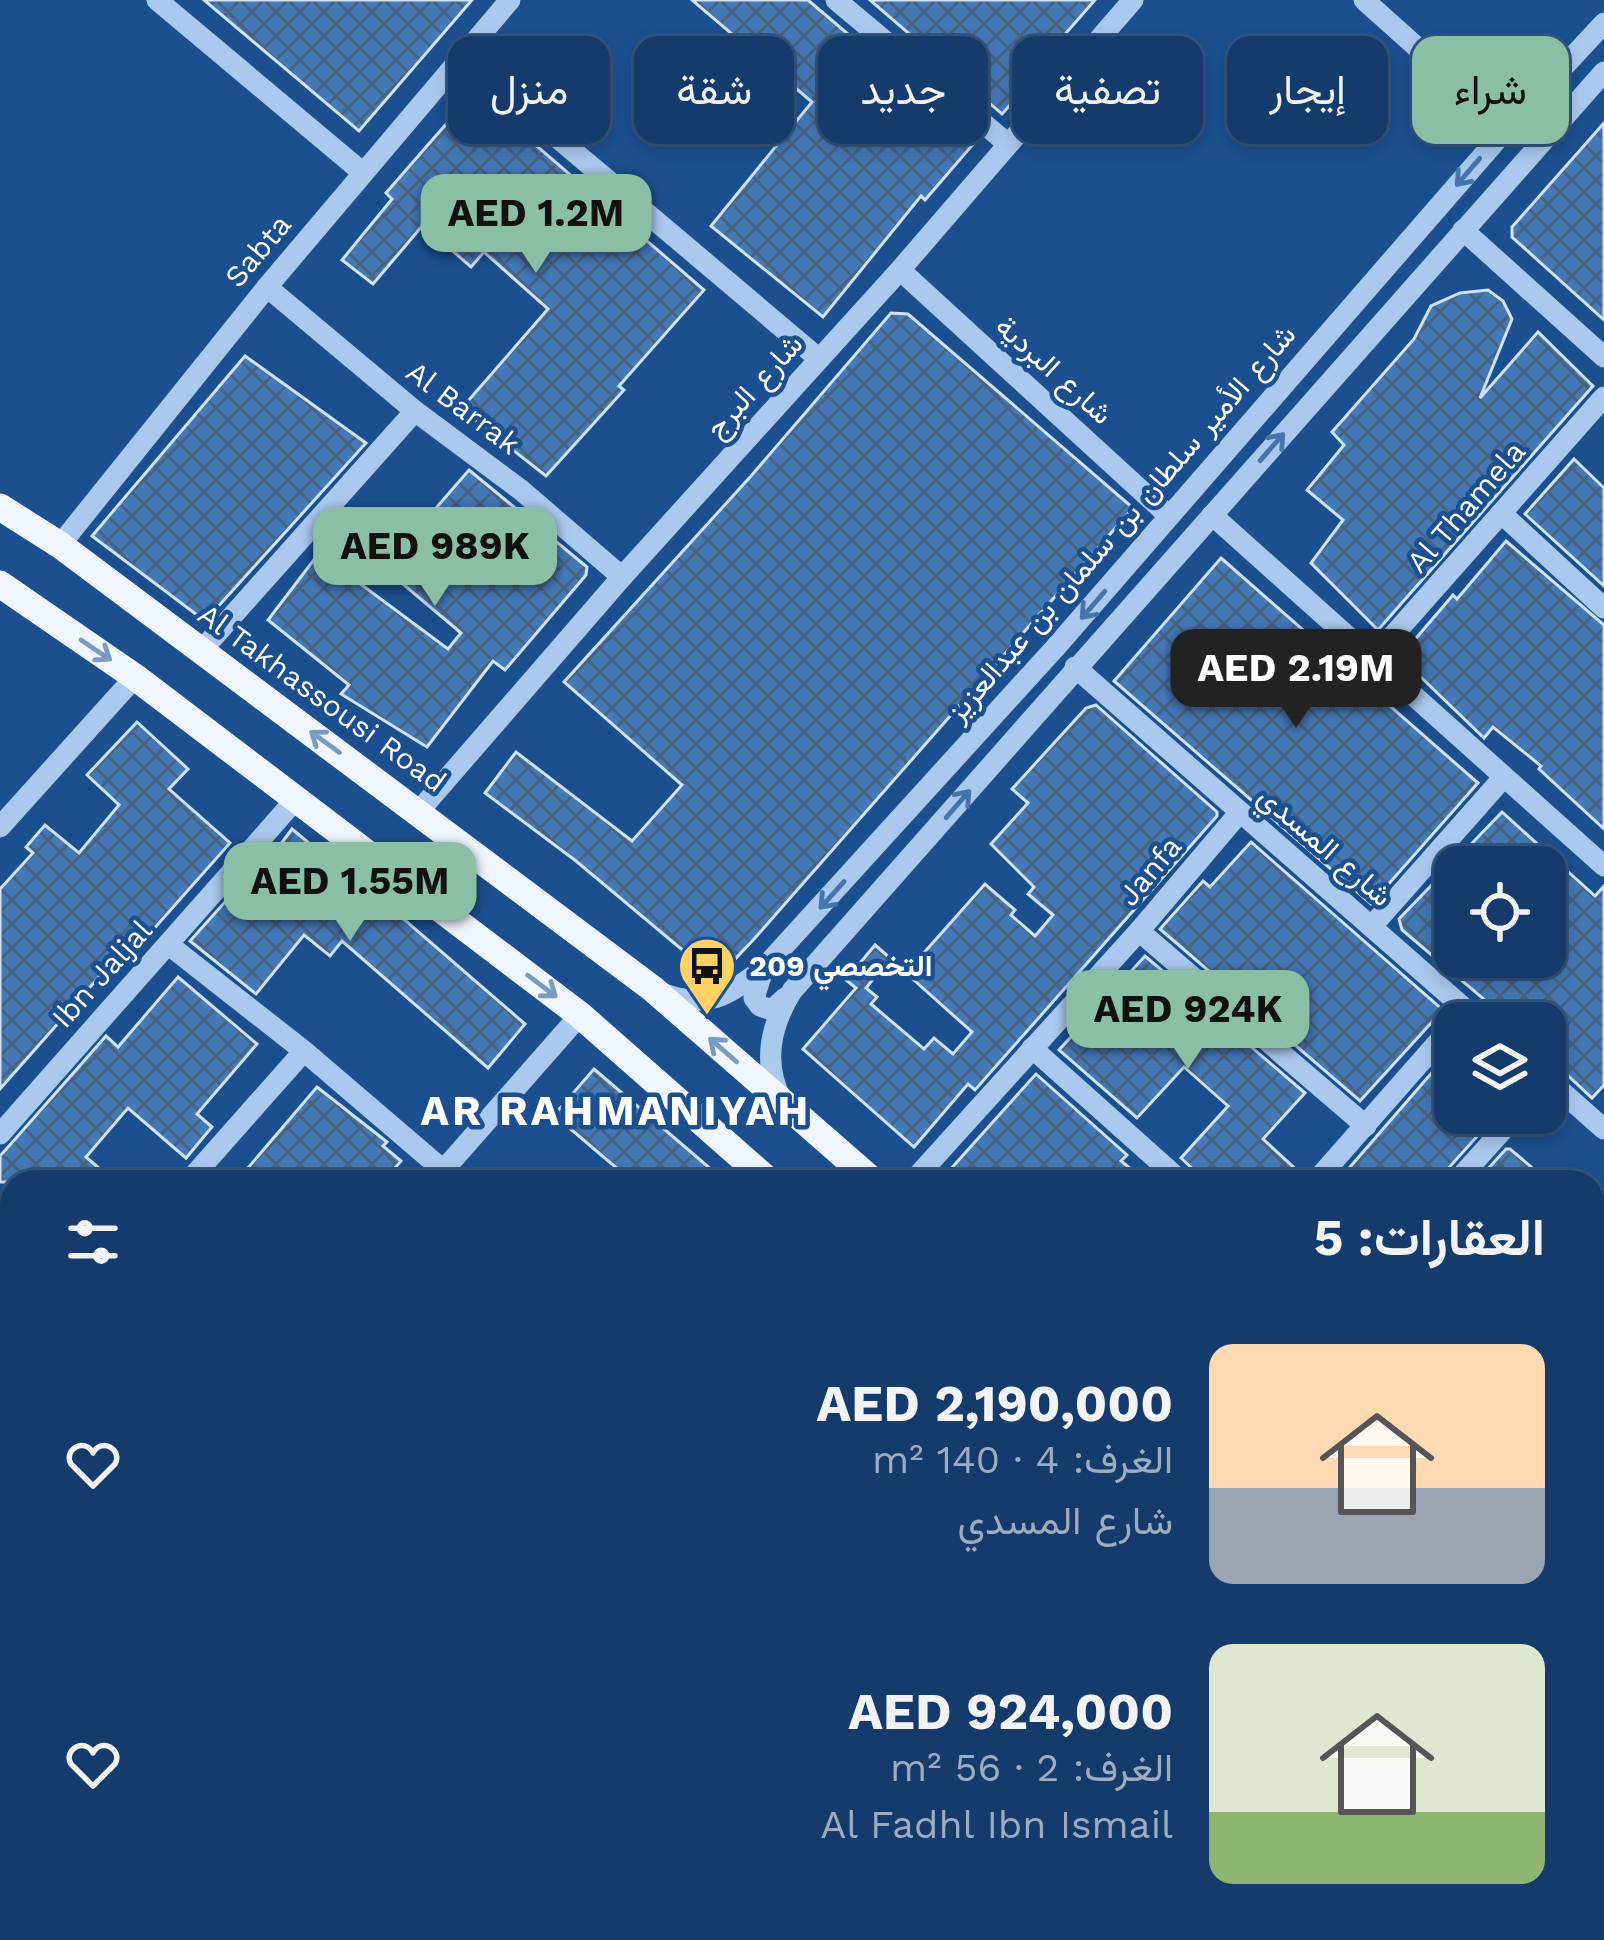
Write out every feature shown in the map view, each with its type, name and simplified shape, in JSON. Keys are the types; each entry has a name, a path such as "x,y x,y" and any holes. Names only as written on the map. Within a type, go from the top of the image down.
{"main road":[{"name":"Al Takhassousi Road","path":"0,507 60,545 652,989 860,1170"},
{"path":"0,584 135,676 580,1016 756,1170"}],"street":[{"path":"157,0 362,172"},
{"name":"Sabta","path":"480,36 510,0"},
{"path":"836,0 1008,144"},
{"name":"شارع البرج","path":"419,811 1133,0"},
{"path":"1364,0 1412,43"},
{"name":"شارع الأمير سلطان بن سلمان بن عبدالعزيز","path":"1569,61 1604,23"},
{"name":"شارع الأمير سلطان بن سلمان بن عبدالعزيز","path":"783,1102 768,1054 779,1011 792,992 1604,72"},
{"name":"Sabta","path":"60,545 267,286 448,73"},
{"path":"565,144 818,358"},
{"name":"شارع الأمير سلطان بن سلمان بن عبدالعزيز","path":"652,989 689,1003 719,998 764,969 1055,648 1493,144"},
{"path":"1463,230 1604,357"},
{"name":"شارع البردية","path":"900,270 1168,515"},
{"name":"Al Barrak","path":"267,286 622,577"},
{"name":"Al Thamela","path":"1374,657 1604,397"},
{"path":"202,651 415,411"},
{"path":"1501,513 1604,608"},
{"path":"1212,515 1604,866"},
{"name":"شارع المسدي","path":"1076,668 1372,926 1446,1002"},
{"path":"0,827 135,676"},
{"path":"1372,926 1503,778"},
{"name":"Ibn Jaljal","path":"0,1134 296,800"},
{"name":"Janfa","path":"923,1170 1240,812"},
{"path":"1138,931 1366,1126"},
{"path":"169,945 304,1051 435,1170"},
{"path":"764,969 754,998 760,1006 772,1010 792,992"},
{"path":"451,1170 580,1016"},
{"path":"1032,1048 1169,1170"},
{"path":"199,1170 304,1051"},
{"path":"1326,1170 1434,1052"},
{"path":"1566,1094 1600,1117"},
{"path":"1467,1170 1499,1134"}],"building":[{"path":"204,0 472,0 359,131"},
{"path":"692,0 808,0 850,36 818,36 818,144 973,144 925,200 921,196 823,317 711,226 778,144 794,144 794,124 812,102 794,87 794,36 734,36"},
{"path":"870,0 1095,0 1063,36 1012,36 1012,103 1002,114 988,102 988,36 912,36"},
{"path":"448,122 448,144 534,144 704,290 619,386 624,390 546,476 461,409 548,309 484,252 471,267 423,225 373,284 342,260 392,199 386,193"},
{"path":"1604,123 1604,320 1512,237 1512,227"},
{"path":"1488,290 1503,301 1512,319 1480,398 1538,332 1593,386 1378,630 1311,563 1343,520 1307,490 1344,445 1332,432 1414,339 1431,306 1460,293"},
{"path":"891,313 908,314 1133,508 755,938 722,973 711,974 576,861 485,793 516,752 632,841 682,785 564,682"},
{"path":"245,356 366,443 205,621 92,536"},
{"path":"1574,459 1604,488 1604,586 1525,514"},
{"path":"469,470 587,567 586,575 505,670 493,661 427,747 341,694 349,685 268,620 319,553 448,649 461,633 384,568"},
{"path":"1506,541 1604,625 1604,829 1541,766 1493,727 1484,738 1400,657"},
{"path":"1221,558 1478,783 1371,904 1114,681"},
{"path":"1096,705 1217,816 975,1090 968,1084 914,1147 803,1049 856,988 846,980 875,945 890,958 866,988 877,997 871,1004 924,1049 934,1038 953,1054 972,1032 906,973 985,884 1015,910 1011,915 1035,936 1053,915 1028,894 1034,887 991,844 1028,803 1012,789 1086,708"},
{"path":"137,722 188,769 169,789 230,843 144,940 137,934 0,1089 0,889 33,853 26,847 45,825 79,853 119,805 87,775"},
{"path":"1502,812 1540,846 1469,846"},
{"path":"292,829 525,1024 488,1068 342,941 330,956 304,935 256,994 190,941 225,902 233,908"},
{"path":"1251,842 1434,1002 1434,1020 1360,1101 1160,929 1203,881 1210,887"},
{"path":"1566,870 1595,896 1604,886 1604,1085 1592,1098 1566,1074 1566,1002 1487,1002 1459,978 1566,978"},
{"path":"1434,883 1434,957 1402,930 1399,919"},
{"path":"1145,956 1305,1093 1263,1139 1297,1170 1194,1170 1181,1158 1228,1106 1184,1067 1137,1118 1059,1050"},
{"path":"178,977 257,1044 197,1114 212,1127 186,1158 128,1108 86,1157 101,1170 0,1170 0,1156 106,1036 118,1047"},
{"path":"594,1069 712,1170 619,1170 554,1115"},
{"path":"1434,1070 1434,1134 1479,1134 1447,1170 1347,1170"},
{"path":"1036,1074 1127,1155 1121,1161 1132,1170 950,1170"},
{"path":"317,1087 387,1142 383,1146 401,1161 393,1170 246,1170"},
{"path":"1510,1149 1535,1170 1487,1170"}],"place":[{"name":"التخصصي 209","path":"707,1017"}],"district":[{"name":"AR RAHMANIYAH","path":"616,1110"}]}
